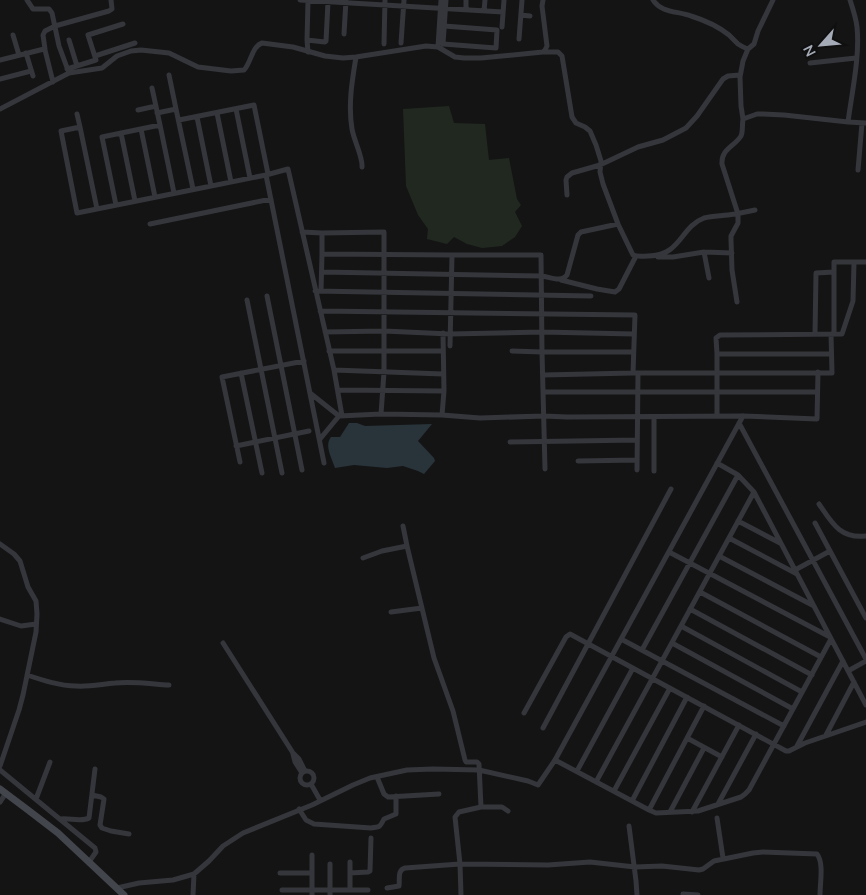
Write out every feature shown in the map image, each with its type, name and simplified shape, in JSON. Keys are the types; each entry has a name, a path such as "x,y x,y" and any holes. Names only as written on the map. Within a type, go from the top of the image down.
{"street":[{"path":"27,0 33,9 51,10 59,46 68,71"},
{"path":"53,82 45,49 44,32 56,26 109,11 112,9 111,0"},
{"path":"300,0 385,3 403,7 503,12"},
{"path":"401,42 404,0"},
{"path":"422,0 422,7"},
{"path":"441,0 444,26 443,44 496,48 497,30 444,26"},
{"path":"438,47 446,0"},
{"path":"466,0 466,10"},
{"path":"484,11 485,0"},
{"path":"502,27 504,0"},
{"path":"520,39 522,0"},
{"path":"543,0 547,46 543,52"},
{"path":"653,0 654,3 664,10 690,15 704,21 729,35 748,50"},
{"path":"737,302 732,270 731,236 738,223 738,214 722,159 724,153 742,135 740,75 743,61 748,50 754,44 773,0"},
{"path":"848,122 856,58 857,29 850,0"},
{"path":"308,1 308,52"},
{"path":"344,34 346,1"},
{"path":"307,40 326,41 328,2"},
{"path":"384,44 385,3"},
{"path":"521,15 530,16"},
{"path":"0,109 53,82 77,66 96,60 88,35 123,24"},
{"path":"13,35 19,55"},
{"path":"69,40 77,66"},
{"path":"95,56 135,43"},
{"path":"68,71 102,68 117,56 141,50 168,53 198,67 242,71 246,68 259,43 293,47 335,58 356,58 421,46 438,47 455,57 472,59 558,52 562,56 572,117 576,123 590,131 600,157 600,172 603,184 630,251 636,256 667,258 704,252 732,253"},
{"path":"0,60 45,49"},
{"path":"0,79 32,73 26,53"},
{"path":"356,58 350,97 351,123 362,168"},
{"path":"810,63 856,58"},
{"path":"169,75 193,189"},
{"path":"567,194 567,176 577,171 600,165 638,146 663,140 686,128 698,116 723,79 728,76 740,75"},
{"path":"152,88 174,193"},
{"path":"179,120 254,105 270,199 324,463"},
{"path":"138,110 156,106"},
{"path":"157,112 176,109"},
{"path":"236,109 250,178"},
{"path":"217,113 231,182"},
{"path":"77,114 97,209"},
{"path":"743,120 757,114 763,114 864,123 858,170"},
{"path":"197,117 211,186"},
{"path":"116,205 102,137 160,125"},
{"path":"80,127 61,131 77,212 288,170 318,291 320,311 338,390 340,416 320,439"},
{"path":"141,129 155,197"},
{"path":"121,133 135,201"},
{"path":"150,224 270,199"},
{"path":"655,257 667,252 678,244 689,229 701,220 755,210"},
{"path":"561,280 567,275 578,235 581,232 618,224"},
{"path":"302,232 384,232 384,372 381,414"},
{"path":"318,291 322,272 322,233"},
{"path":"704,252 710,278"},
{"path":"322,254 541,255 544,469"},
{"path":"450,346 452,255"},
{"path":"322,272 542,276 614,292 619,290 636,256"},
{"path":"543,375 832,372 834,262 866,262"},
{"path":"717,416 716,338 720,334 842,334 853,301 854,262"},
{"path":"815,334 816,272 834,272"},
{"path":"318,291 591,296"},
{"path":"267,296 302,470"},
{"path":"247,300 282,473"},
{"path":"320,311 635,315 633,352 638,392 637,470"},
{"path":"325,332 634,334"},
{"path":"442,415 444,391 443,333"},
{"path":"330,352 443,351"},
{"path":"512,351 633,352"},
{"path":"717,354 831,354"},
{"path":"240,462 222,377 304,361"},
{"path":"334,370 444,374"},
{"path":"310,392 340,416 381,414 480,418 544,416 743,416 818,419 818,372"},
{"path":"242,373 262,473"},
{"path":"338,390 444,391"},
{"path":"543,392 817,392"},
{"path":"117,888 173,880 194,874 223,846 243,834 353,785 377,777 407,770 479,770 538,785 555,760 743,416"},
{"path":"654,417 654,471"},
{"path":"739,423 866,660 848,671"},
{"path":"236,446 308,431"},
{"path":"510,442 637,440"},
{"path":"578,461 637,460"},
{"path":"717,463 738,475 754,492 866,704"},
{"path":"642,650 738,475"},
{"path":"543,728 671,489"},
{"path":"596,782 754,492"},
{"path":"819,504 837,529 855,537 866,536"},
{"path":"738,521 781,543"},
{"path":"815,523 866,618"},
{"path":"403,526 434,658 453,711 465,760 466,762 477,762 479,764 482,806"},
{"path":"729,538 796,572"},
{"path":"0,544 14,554 20,562 28,587 36,601 36,632 27,675 19,710 0,766"},
{"path":"363,558 382,551 407,546"},
{"path":"796,572 830,551"},
{"path":"669,552 831,638"},
{"path":"719,556 814,607"},
{"path":"700,592 821,657"},
{"path":"391,612 422,608"},
{"path":"690,609 812,675"},
{"path":"0,619 21,626 36,624"},
{"path":"681,626 802,692"},
{"path":"524,713 566,637 570,634 788,751 866,722"},
{"path":"555,760 656,813 698,811 745,794 831,638"},
{"path":"621,639 784,726"},
{"path":"223,643 293,753 299,759 304,772"},
{"path":"672,643 793,709"},
{"path":"796,747 843,661"},
{"path":"577,772 633,668"},
{"path":"27,675 74,686 124,682 169,685"},
{"path":"826,736 854,682"},
{"path":"614,792 670,688"},
{"path":"632,801 687,697"},
{"path":"649,810 704,706"},
{"path":"692,812 739,725"},
{"path":"718,804 756,734"},
{"path":"687,738 722,757"},
{"path":"670,812 704,748"},
{"path":"36,799 50,762"},
{"path":"60,819 88,819 90,816 95,769"},
{"path":"0,770 95,848 96,852 89,862"},
{"path":"309,771 313,773 314,780 311,784 303,784 300,781 300,777 304,772 309,771"},
{"path":"377,777 386,796 439,794"},
{"path":"311,784 320,800"},
{"path":"0,802 3,791 58,834 124,895"},
{"path":"92,795 101,796 104,799 100,825 102,828 129,834"},
{"path":"299,809 306,820 314,824 379,827 384,819 396,814 396,796"},
{"path":"461,895 455,817 459,812 482,806 502,807 508,811"},
{"path":"717,818 723,858"},
{"path":"629,826 637,895"},
{"path":"350,873 370,871 371,838"},
{"path":"387,888 399,886 400,871 402,869 460,864 538,865 590,862 634,868 662,866 699,870 723,858 763,852 817,854 820,857 821,863 820,895"},
{"path":"312,855 312,893"},
{"path":"350,862 350,890"},
{"path":"330,864 330,893"},
{"path":"280,873 312,872"},
{"path":"193,895 194,874"},
{"path":"282,890 312,893 368,890"},
{"path":"683,894 698,895"}],"shaded area":[{"path":"449,106 454,123 485,124 489,160 509,158 517,199 521,205 515,212 522,226 515,237 502,246 482,248 467,244 454,237 447,244 427,239 428,229 418,215 406,186 403,109"},
{"path":"349,423 365,426 432,424 418,441 435,461 424,474 403,466 387,468 354,465 335,468 328,444 331,437 340,437"}]}
